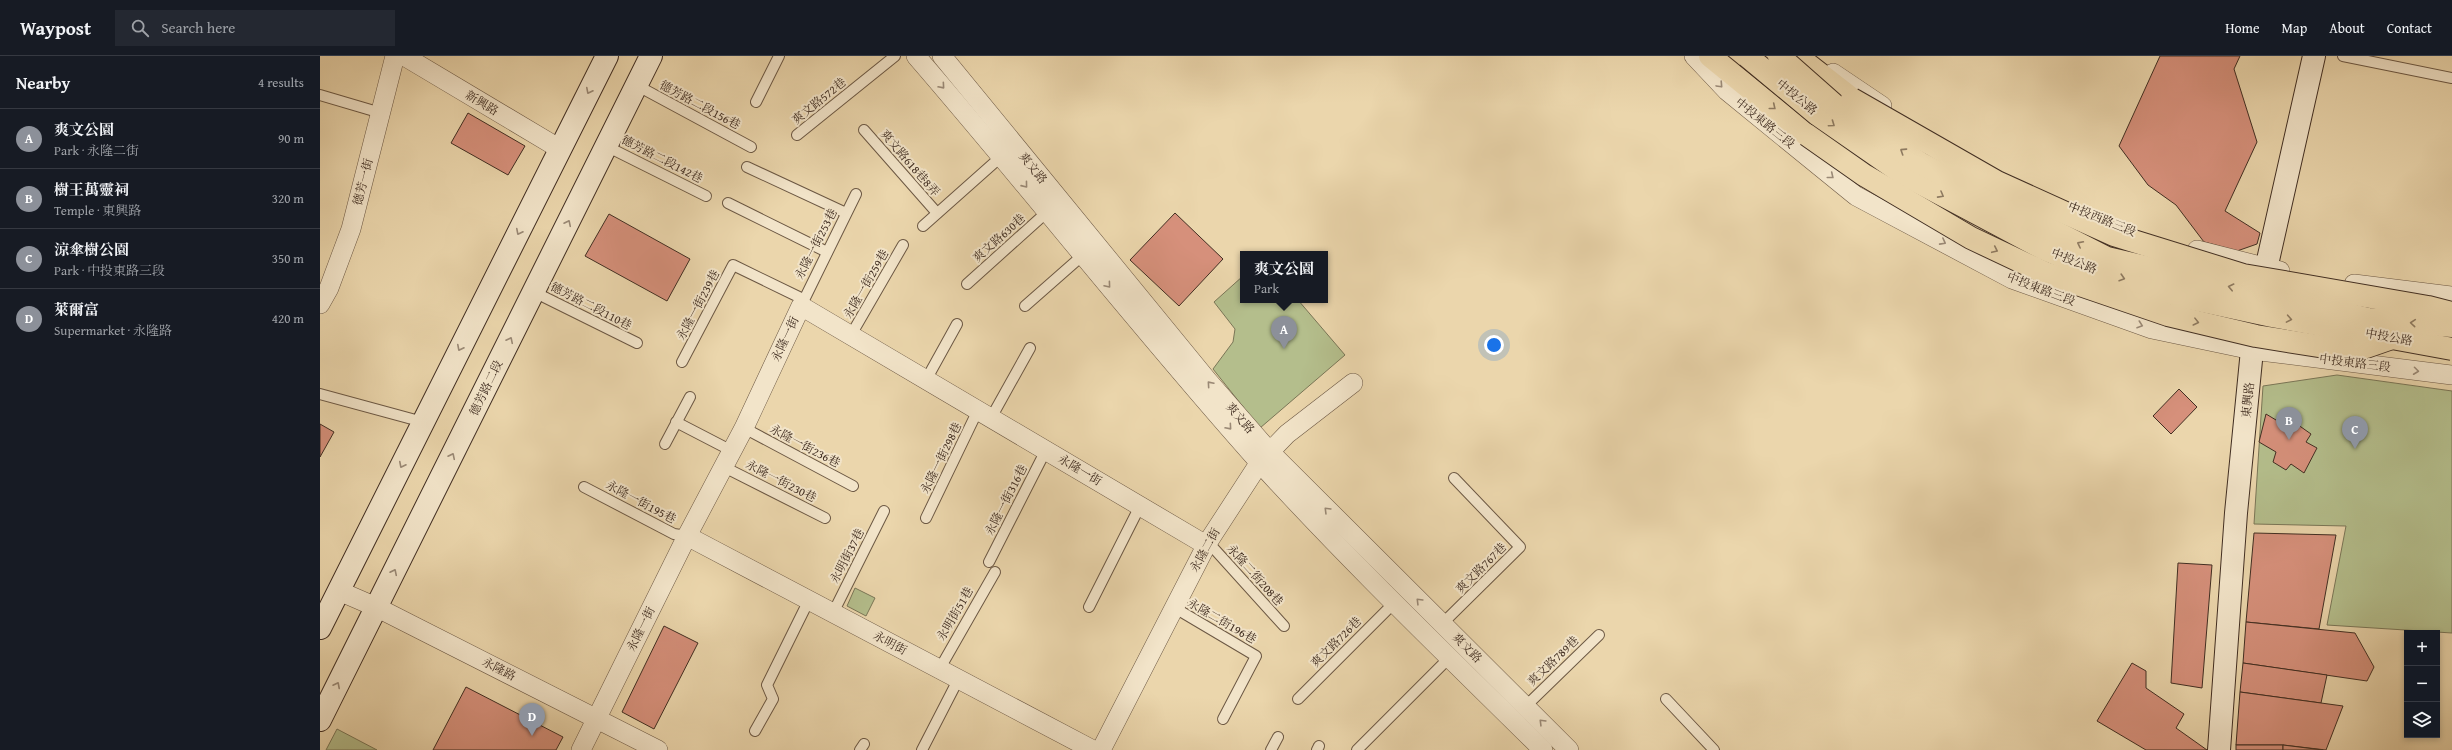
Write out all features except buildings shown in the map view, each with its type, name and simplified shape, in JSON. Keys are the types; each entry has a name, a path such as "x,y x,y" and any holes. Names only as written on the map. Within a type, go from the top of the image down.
{"main road":[{"path":"1710,56 1806,135 1864,175 1971,238 2052,275 2168,315 2256,336 2344,350 2366,347 2393,338"},
{"name":"中投公路","path":"1747,56 1818,115 1903,174 2044,249 2091,269 2178,296 2452,349"},
{"name":"中投公路","path":"1779,56 1839,109 1920,163 2107,258 2368,319 2452,326"},
{"path":"1797,56 1852,99 1997,182 2114,236 2243,275 2428,307 2452,313"}],"street":[{"name":"德芳一街","path":"320,304 329,288 351,229 395,56"},
{"name":"新興路","path":"404,56 560,149"},
{"path":"320,628 607,56"},
{"name":"德芳路二段","path":"320,720 651,56"},
{"name":"爽文路","path":"916,56 1008,150 1208,381 1264,457 1442,624 1569,750"},
{"name":"爽文路","path":"942,56 1008,150 1047,212 1083,255 1393,604 1450,657 1543,750"},
{"name":"中投東路三段","path":"1694,56 1727,91 1856,196 2012,279 2152,329 2252,350 2452,375"},
{"name":"中投西路三段","path":"1812,56 1958,157 2124,230 2266,269 2363,285 2452,296"},
{"name":"東興路","path":"2219,750 2236,513 2252,350 2266,269 2314,56"},
{"name":"永隆一街","path":"581,750 687,536 744,428 802,302 851,335 926,380 1207,544"},
{"name":"永隆二街","path":"1101,750 1207,544 1264,457 1353,383"},
{"name":"永明街","path":"687,536 1093,750"},
{"name":"永隆路","path":"339,591 376,607 658,750"}],"lane":[{"path":"756,102 779,56"},
{"name":"爽文路572巷","path":"797,135 895,56"},
{"path":"2343,56 2452,78"},
{"name":"德芳路二段156巷","path":"636,86 751,147"},
{"path":"320,95 381,113"},
{"name":"爽文路618巷8弄","path":"864,130 937,213"},
{"name":"德芳路二段142巷","path":"606,146 706,196"},
{"path":"923,226 1008,150"},
{"path":"747,167 846,213"},
{"name":"永隆一街253巷","path":"802,302 856,194"},
{"path":"728,203 826,252"},
{"name":"爽文路630巷","path":"968,284 1047,212"},
{"name":"永隆一街259巷","path":"851,335 903,245"},
{"path":"1025,306 1083,255"},
{"name":"永隆一街239巷","path":"682,362 733,265 802,302"},
{"name":"德芳路二段110巷","path":"534,292 637,344"},
{"path":"926,380 957,324"},
{"name":"永隆一街298巷","path":"926,518 985,414 1030,348"},
{"path":"320,394 423,422"},
{"path":"665,444 690,397"},
{"name":"永隆一街230巷","path":"676,422 728,459 825,518"},
{"name":"永隆一街236巷","path":"744,428 853,486"},
{"name":"永隆一街316巷","path":"989,562 1046,450"},
{"name":"爽文路767巷","path":"1442,624 1520,547 1454,478"},
{"name":"永隆一街195巷","path":"584,487 674,534 687,536"},
{"path":"1089,607 1140,506"},
{"name":"永明街37巷","path":"833,613 884,511"},
{"name":"永隆二街208巷","path":"1207,544 1284,626"},
{"name":"永明街51巷","path":"939,670 995,572"},
{"path":"755,731 773,699 767,685 809,600"},
{"name":"爽文路726巷","path":"1298,699 1393,604"},
{"name":"永隆二街196巷","path":"1175,608 1256,656 1222,719"},
{"name":"爽文路789巷","path":"1526,706 1599,635"},
{"path":"1357,750 1450,657"},
{"path":"922,750 958,680"},
{"path":"1666,699 1714,750"},
{"path":"1271,750 1278,737"}],"green space":[{"path":"1240,279 1240,303 1301,303 1345,355 1260,428 1213,369 1233,342 1235,329 1214,302"},
{"path":"2337,375 2452,391 2452,633 2440,632 2440,630 2405,630 2327,625 2346,526 2254,524 2263,386"},
{"path":"855,588 875,598 866,616 847,606"},
{"path":"337,729 377,750 326,750"}],"place":[{"name":"爽文公園","path":"1284,349"},
{"name":"樹王萬靈祠","path":"2289,440"},
{"name":"涼傘樹公園","path":"2355,449"},
{"name":"萊爾富","path":"532,736"}]}
